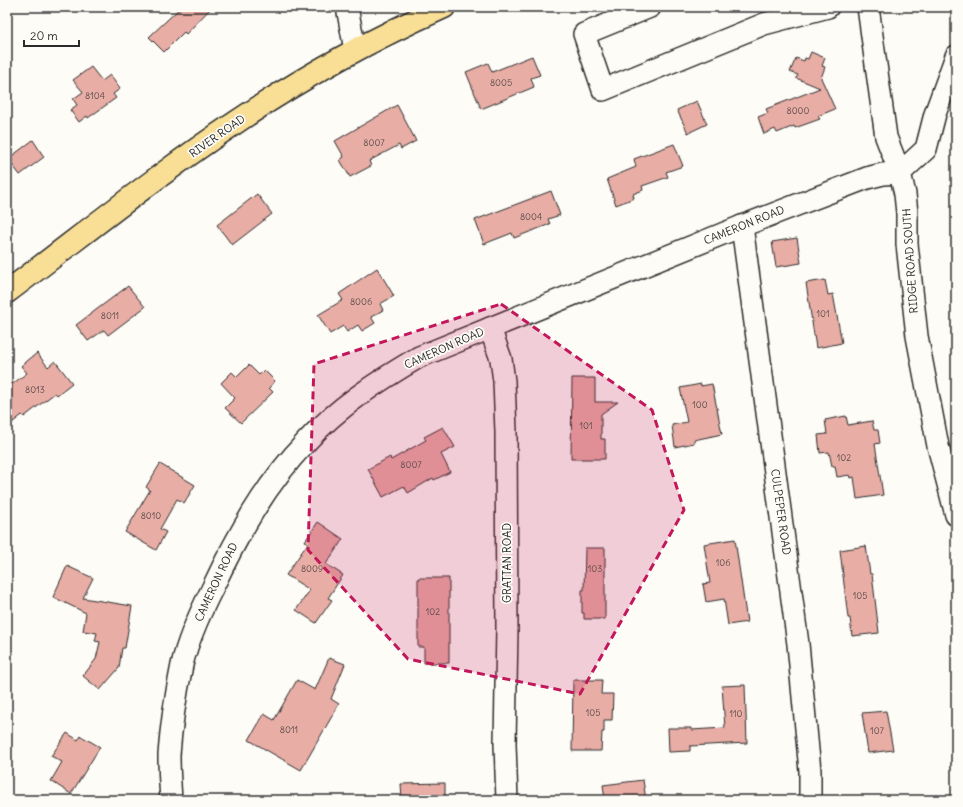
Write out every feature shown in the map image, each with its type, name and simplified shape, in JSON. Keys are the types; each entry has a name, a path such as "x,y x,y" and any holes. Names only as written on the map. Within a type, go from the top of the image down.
{"main road":[{"name":"RIVER ROAD","path":"7,292 226,129 302,80 355,50 402,25 444,7"}],"street":[{"path":"347,7 355,50"},
{"path":"650,7 584,34 603,90 764,24 828,7"},
{"name":"RIDGE ROAD SOUTH","path":"868,7 886,137 900,173 907,213 907,244 917,336 938,446 956,515"},
{"path":"900,173 926,149 935,114 956,56"},
{"name":"CAMERON ROAD","path":"171,800 170,740 182,664 201,611 233,544 278,474 306,441 337,412 374,383 419,357 742,226 867,178 883,174 900,173"},
{"name":"CULPEPER ROAD","path":"742,226 798,644 810,771 810,800"},
{"name":"GRATTAN ROAD","path":"490,328 501,359 504,381 507,628 505,744 507,800"}],"highlighted area":[{"path":"501,304 652,410 684,510 580,694 408,659 308,550 314,364"}],"building":[{"path":"181,7 212,7 186,34 184,32 164,52 149,37"},
{"path":"811,52 825,58 822,66 825,67 821,78 835,109 818,116 820,119 795,128 794,126 777,133 775,129 764,134 758,117 768,113 766,109 820,88 796,78 798,75 790,72 796,58 804,61 805,58 808,59"},
{"path":"532,56 540,75 531,78 534,87 481,109 466,72 488,63 492,72"},
{"path":"91,67 102,81 110,75 120,89 113,94 116,98 88,118 87,116 79,122 70,110 77,105 73,99 83,92 73,80"},
{"path":"697,101 707,124 688,133 677,110"},
{"path":"397,105 416,141 401,149 399,145 369,161 371,166 350,177 340,160 344,157 335,141"},
{"path":"33,140 44,157 20,175 8,159"},
{"path":"674,144 683,166 666,172 668,177 642,186 643,190 633,194 634,198 616,205 607,179 636,167 634,159"},
{"path":"551,191 560,215 548,219 550,224 514,238 512,233 484,244 475,220"},
{"path":"257,194 272,214 232,245 217,225"},
{"path":"797,238 801,263 776,267 772,242"},
{"path":"377,268 394,296 380,304 383,310 371,317 375,323 362,331 358,325 347,332 343,326 330,334 318,315 343,300 339,294"},
{"path":"825,280 828,295 833,294 842,343 816,348 806,283"},
{"path":"128,286 145,307 108,335 104,330 88,341 76,325"},
{"path":"37,353 48,367 55,361 72,383 57,395 55,393 24,417 22,415 7,427 7,388 27,373 21,366"},
{"path":"249,365 259,375 264,370 275,381 269,388 273,392 241,423 225,408 235,398 221,383 232,372 237,377"},
{"path":"572,378 595,378 595,402 618,402 601,414 601,439 605,439 605,459 571,459"},
{"path":"701,384 701,386 712,384 722,434 694,440 694,443 675,447 672,425 687,422 680,388"},
{"path":"846,416 848,425 872,421 874,430 878,430 880,443 875,444 883,495 857,499 854,477 851,478 850,475 837,477 835,466 832,466 829,452 820,453 818,435 827,434 825,420"},
{"path":"443,427 455,447 441,454 450,472 434,480 433,478 408,493 404,486 383,497 368,469 390,457 391,460 426,440 424,437"},
{"path":"160,464 195,485 184,503 177,499 160,529 166,532 156,550 125,532 150,490 146,487"},
{"path":"318,522 343,539 326,564 343,575 328,598 332,600 316,623 296,610 310,590 286,575 308,543 305,541"},
{"path":"735,539 747,622 728,625 724,599 706,602 703,584 710,583 704,544"},
{"path":"866,546 870,574 872,574 879,633 852,636 850,618 848,618 840,550"},
{"path":"585,548 605,548 605,619 584,619 584,613 582,613"},
{"path":"67,566 93,578 83,598 132,606 125,648 122,648 119,668 100,690 83,676 96,659 100,642 95,641 97,633 83,631 86,613 53,597"},
{"path":"418,578 449,578 449,663 424,663 424,647 418,647"},
{"path":"329,658 345,664 331,699 339,704 301,770 249,740 264,714 274,720 297,680 315,690"},
{"path":"573,680 602,680 601,694 613,694 612,720 604,720 601,751 572,751"},
{"path":"745,685 747,743 690,746 690,751 669,752 668,728 691,728 691,730 725,728 722,686"},
{"path":"886,711 893,750 868,753 862,713"},
{"path":"67,733 78,740 81,736 100,747 71,794 51,781 62,762 51,756"},
{"path":"643,780 646,800 605,800 603,785"},
{"path":"445,783 445,800 402,800 401,784"}]}
